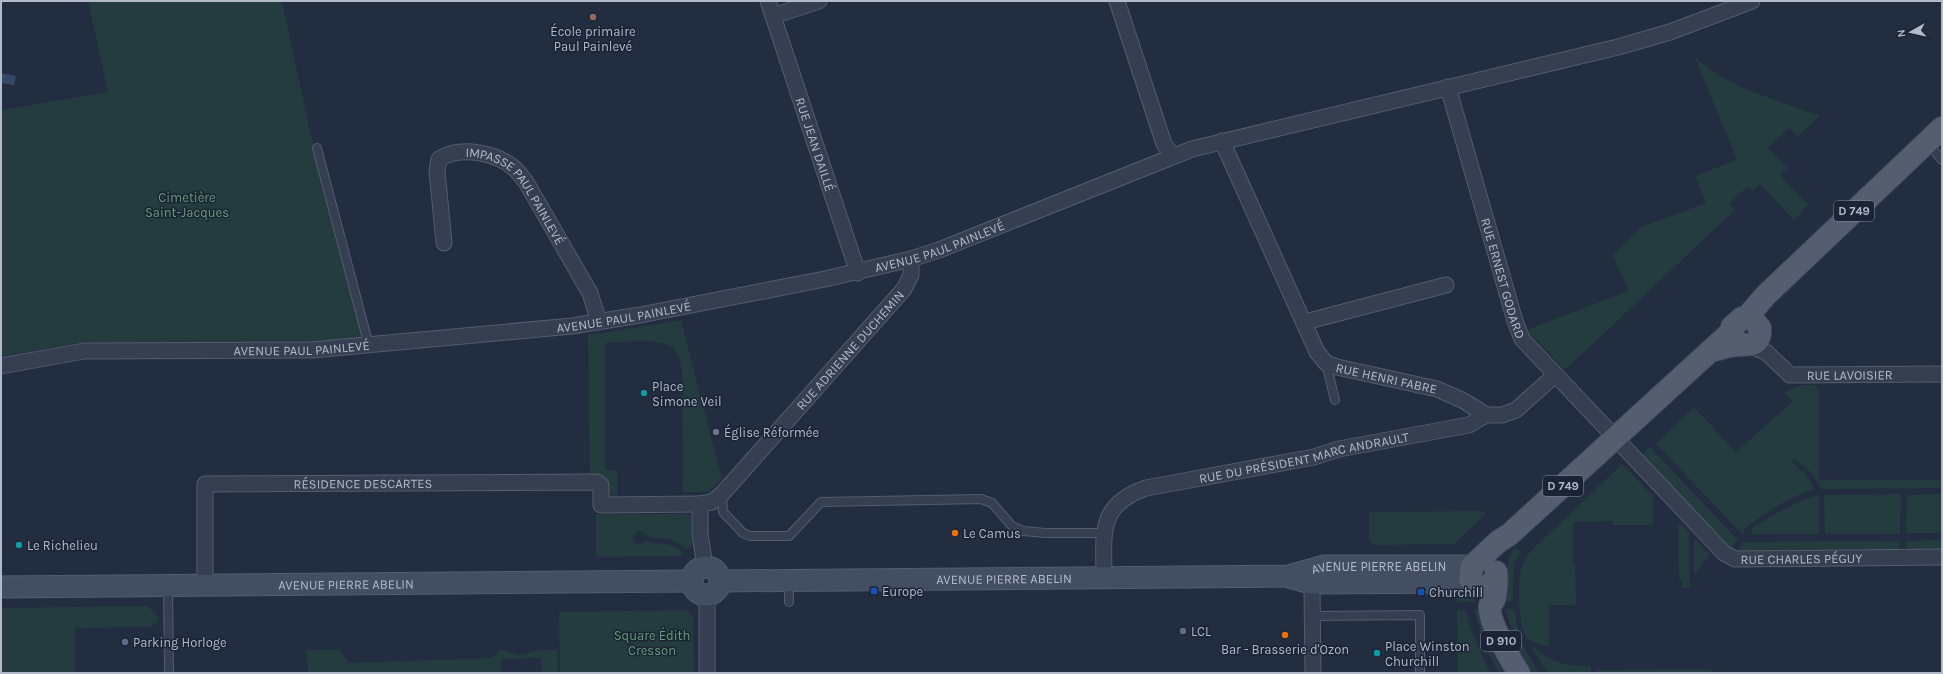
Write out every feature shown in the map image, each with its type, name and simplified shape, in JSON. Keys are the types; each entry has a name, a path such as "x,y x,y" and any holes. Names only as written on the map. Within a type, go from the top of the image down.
{"main road":[{"name":"D 749","path":"1482,574 1507,550 1509,535 1709,351 1751,335 1766,295 1942,128"},
{"name":"AVENUE PIERRE ABELIN","path":"714,588 789,580 1309,577 1324,566 1482,574"},
{"name":"AVENUE PIERRE ABELIN","path":"1,587 205,585 698,574"},
{"path":"698,574 693,585 698,593 714,588"},
{"name":"D 910","path":"1482,574 1484,600 1490,605 1497,633 1508,657 1519,673"}],"street":[{"name":"RUE JEAN DAILLÉ","path":"768,1 858,273"},
{"path":"773,16 819,1"},
{"path":"1117,1 1164,144 1172,156"},
{"name":"AVENUE PAUL PAINLEVÉ","path":"1,366 84,351 312,350 369,346 599,322 858,273 939,250 1172,156 1222,141 1618,47 1670,32 1752,1"},
{"name":"RUE ERNEST GODARD","path":"1448,87 1516,325 1522,339 1554,375 1616,438"},
{"name":"RUE HENRI FABRE","path":"1222,141 1305,322 1317,352 1326,363 1337,368 1437,389 1464,401 1486,415"},
{"name":"IMPASSE PAUL PAINLEVÉ","path":"444,243 437,171 439,159 448,153 461,152 492,156 514,168 526,182 590,293 599,322"},
{"name":"RUE ADRIENNE DUCHEMIN","path":"700,504 712,502 722,494 904,289 911,275 911,259"},
{"path":"1305,322 1446,285"},
{"name":"RUE LAVOISIER","path":"1751,335 1790,375 1942,374"},
{"name":"RUE DU PRÉSIDENT MARC ANDRAULT","path":"1104,578 1104,533 1106,520 1112,508 1132,493 1146,488 1469,425 1486,415 1502,415 1516,410 1554,375"},
{"name":"RUE CHARLES PÉGUY","path":"1616,438 1724,553 1735,559 1942,557"},
{"name":"RÉSIDENCE DESCARTES","path":"205,585 205,484 597,482 601,485 601,505 700,504"},
{"path":"698,574 700,504"},
{"path":"1309,577 1312,590 1313,673"},
{"path":"707,673 714,588"}],"lane":[{"path":"1926,143 1942,160"},
{"path":"317,148 369,346"},
{"path":"1326,363 1335,400"},
{"path":"722,494 723,512 743,532 750,536 789,536 821,502 981,499 992,503 1012,526 1023,531 1045,533 1104,533"},
{"path":"789,580 789,602"},
{"path":"168,585 169,672"},
{"path":"1313,616 1420,615 1420,673"}],"green space":[{"name":"Cimetière Saint-Jacques","path":"88,1 282,1 311,136 363,337 320,342 85,342 1,356 1,110 108,92"},
{"path":"1695,58 1722,77 1747,90 1820,116 1798,136 1789,128 1768,148 1787,168 1780,175 1808,205 1794,220 1760,184 1752,191 1747,187 1729,203 1735,210 1565,370 1527,330 1628,291 1613,255 1642,227 1706,203 1695,176 1737,160"},
{"path":"681,320 722,479 708,492 683,492 682,371 675,350 667,345 650,342 605,343 605,470 617,470 617,497 610,494 609,484 605,478 590,475 588,335"},
{"path":"1800,385 1814,385 1817,387 1819,393 1819,480 1942,480 1942,488 1822,489 1809,470 1793,458 1792,462 1806,475 1815,489 1796,496 1761,516 1745,528 1744,534 1742,534 1656,444 1694,407 1736,452 1793,401 1784,392"},
{"path":"1650,447 1737,539 1731,549 1642,456"},
{"path":"1622,464 1653,496 1653,525 1613,525 1613,521 1573,522 1573,562 1575,563 1576,605 1549,605 1549,646 1536,643 1527,637 1521,621 1519,583 1521,569 1530,552"},
{"path":"1901,494 1900,534 1825,534 1824,495"},
{"path":"1942,494 1942,533 1906,533 1907,495"},
{"path":"1819,495 1819,534 1752,534 1752,528 1776,513 1801,501"},
{"path":"1483,511 1486,514 1454,544 1373,545 1369,541 1369,512"},
{"path":"596,514 690,515 692,546 686,550 674,541 648,536 639,531 634,534 634,542 639,544 646,541 670,545 679,549 683,553 679,556 596,557"},
{"path":"1678,525 1682,525 1689,532 1690,588 1682,588 1682,580 1679,580"},
{"path":"1694,540 1696,540 1709,553 1709,556 1696,573 1694,573"},
{"path":"1942,540 1942,551 1906,552 1906,541"},
{"path":"1900,541 1899,552 1737,551 1743,542"},
{"path":"1515,547 1521,552 1514,564 1513,601 1505,601 1507,566 1511,553"},
{"path":"1457,588 1468,592 1475,602 1457,602"},
{"path":"147,606 159,617 156,623 150,627 75,628 75,673 1,673 1,608"},
{"path":"1506,609 1514,609 1521,642 1539,673 1534,673 1520,651 1513,634"},
{"name":"Square Édith Cresson","path":"686,610 693,617 694,673 560,673 559,612"},
{"path":"1457,610 1466,610 1471,630 1490,673 1458,673"},
{"path":"1474,610 1478,610 1490,647 1503,673 1499,673 1486,648"},
{"path":"1529,644 1557,662 1572,665 1591,666 1591,673 1548,673"},
{"path":"339,649 349,663 491,658 501,649 520,655 538,650 557,650 558,673 542,673 541,658 501,659 501,673 308,673 306,650"},
{"path":"1712,669 1712,673 1597,673 1598,670"}],"water":[{"path":"1,73 16,76 14,85 1,83"}],"place":[{"name":"École primaire Paul Painlevé","path":"593,17"},
{"name":"Place Simone Veil","path":"644,393"},
{"name":"Église Réformée","path":"716,432"},
{"name":"Le Camus","path":"955,533"},
{"name":"Le Richelieu","path":"19,545"},
{"name":"Europe","path":"874,591"},
{"name":"Churchill","path":"1421,592"},
{"name":"LCL","path":"1183,631"},
{"name":"Bar - Brasserie d'Ozon","path":"1285,635"},
{"name":"Parking Horloge","path":"125,642"},
{"name":"Place Winston Churchill","path":"1377,653"}]}
